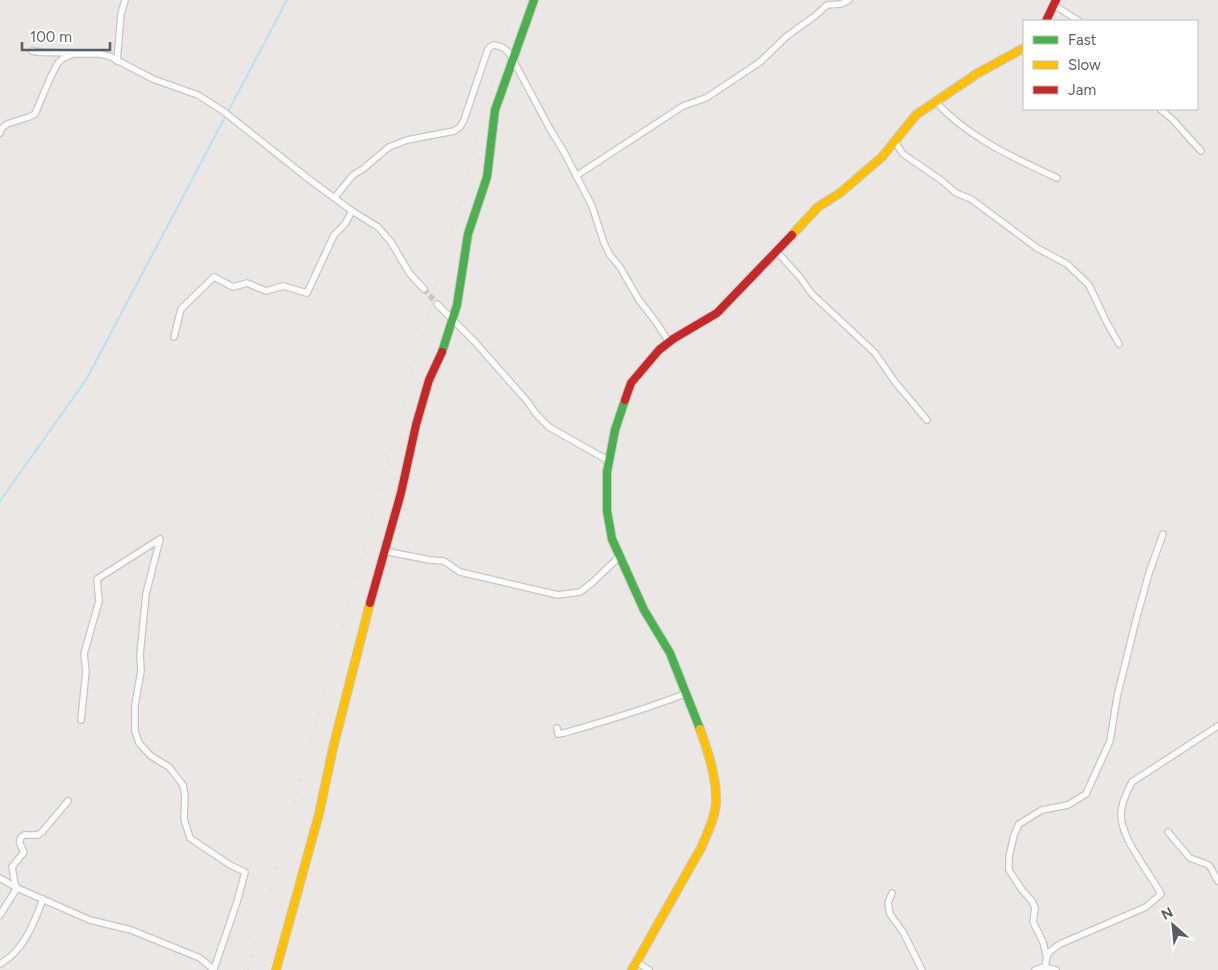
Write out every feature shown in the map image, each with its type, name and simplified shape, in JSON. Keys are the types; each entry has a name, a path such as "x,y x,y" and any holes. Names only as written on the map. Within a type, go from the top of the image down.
{"street":[{"path":"116,61 121,14 125,0"},
{"path":"276,970 319,814 333,748 401,493 416,425 429,380 457,305 468,234 487,177 493,118 512,58 534,0"},
{"path":"576,176 683,106 706,98 760,62 787,36 828,5 841,4 849,0"},
{"path":"1046,20 1055,3 1078,20"},
{"path":"335,197 353,175 389,147 407,140 454,131 460,127 486,52 491,45 499,45 505,48 512,58 564,152 596,215 604,244 610,255 669,342"},
{"path":"632,970 701,848 715,810 715,790 709,754 687,693 670,653 644,610 612,539 606,495 609,461 615,430 631,383 669,342 717,313 818,207 869,168 895,142 916,115 978,72 1023,49"},
{"path":"32,51 43,54 58,51 73,54 109,56 153,79 206,100 235,120 310,180 352,211 378,227 391,242 410,274 424,289"},
{"path":"0,130 7,124 35,114 58,63 73,54"},
{"path":"935,101 948,116 966,129 1018,160 1057,178"},
{"path":"1161,110 1201,151"},
{"path":"895,142 903,154 941,180 956,194 971,198 1037,248 1067,264 1089,285 1119,344"},
{"path":"174,337 181,309 214,277 233,287 247,283 266,291 283,286 307,293 334,235 345,224 352,211"},
{"path":"777,252 812,294 875,353 895,382 927,420"},
{"path":"437,304 474,341 549,427 609,461"},
{"path":"1045,966 1046,955 1033,922 1035,908 1010,870 1009,858 1014,835 1019,824 1042,810 1068,805 1086,794 1110,741 1117,697 1129,655 1136,620 1149,573 1163,534"},
{"path":"0,878 17,888 90,920 131,930 200,958 214,969 237,902 245,872 230,865 190,838 184,819 185,796 182,785 169,767 145,750 139,743 135,731 134,705 141,670 140,655 146,594 160,539 97,579 99,601 84,654 86,671 81,720"},
{"path":"384,551 444,561 460,572 558,595 580,592 620,556"},
{"path":"557,728 558,734 564,733 646,709 687,693"},
{"path":"1046,955 1060,944 1146,907 1161,894 1131,843 1124,826 1121,814 1126,793 1132,782 1218,726"},
{"path":"0,915 17,888 12,868 24,852 19,843 20,839 24,836 38,835 42,832 68,801"},
{"path":"1168,832 1190,858 1209,865 1218,881"},
{"path":"892,893 888,903 890,914 903,932 922,970"},
{"path":"0,964 17,950 34,925 43,899"},
{"path":"637,962 649,970"},
{"path":"1035,970 1045,966 1056,970"}],"waterway":[{"path":"0,501 86,380 287,0"}],"tunnel":[{"path":"424,289 437,304"}],"railway":[{"path":"248,970 515,0"}],"traffic: fast":[{"path":"442,352 457,305 468,234 487,177 495,110 534,0"},
{"path":"625,400 615,430 607,472 607,511 612,539 644,610 670,653 700,729"}],"traffic: slow":[{"path":"792,235 818,207 840,193 882,157 916,115 978,73 1023,49"},
{"path":"276,970 319,814 333,748 370,603"},
{"path":"632,970 701,848 714,814 716,803 715,784 709,756 700,729"}],"traffic: jam":[{"path":"1046,20 1056,0"},
{"path":"625,400 631,383 659,350 673,339 717,313 792,235"},
{"path":"370,603 401,493 416,425 429,380 442,352"}]}
